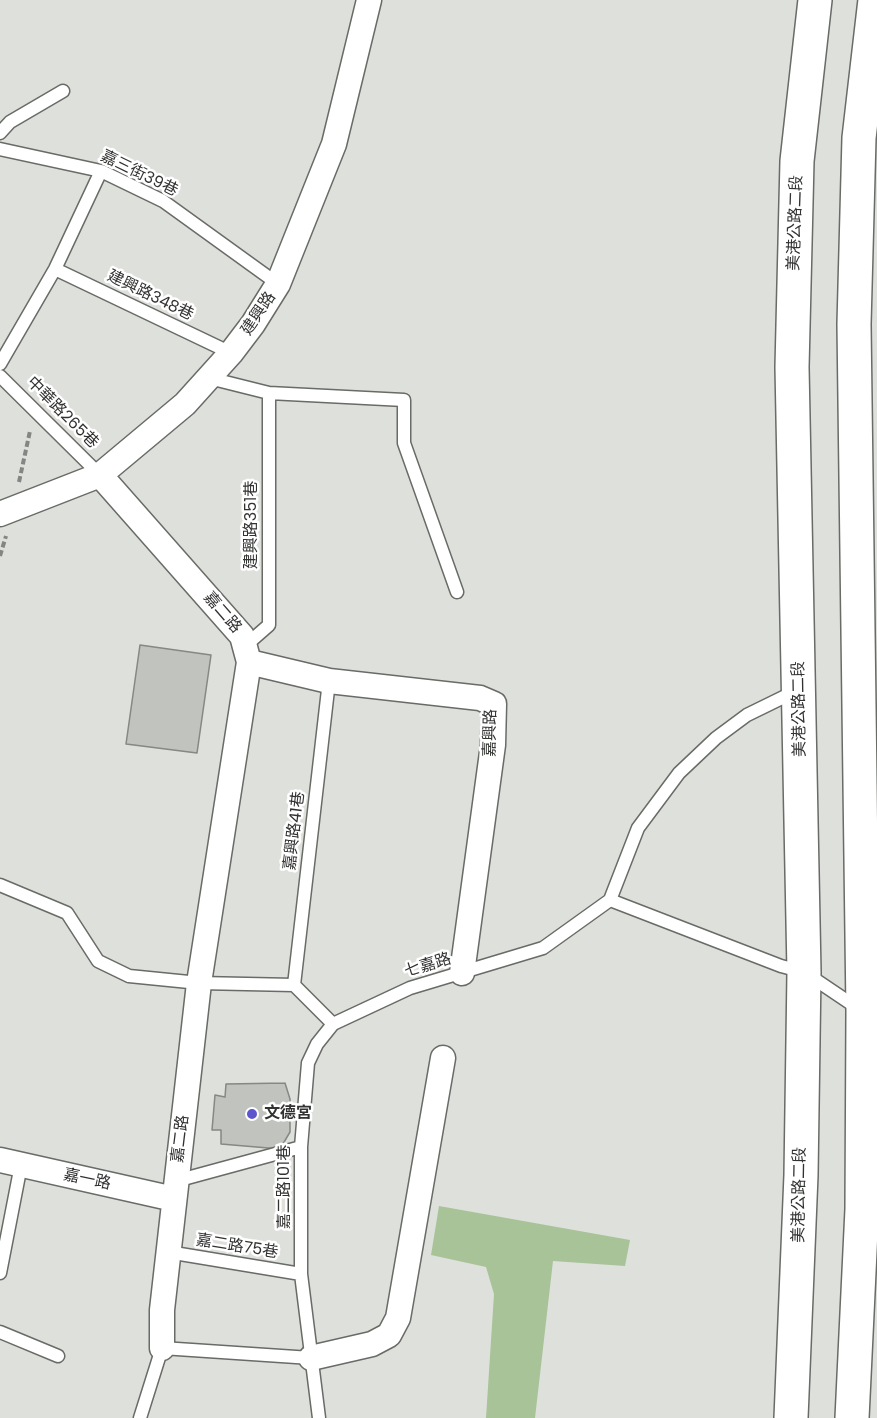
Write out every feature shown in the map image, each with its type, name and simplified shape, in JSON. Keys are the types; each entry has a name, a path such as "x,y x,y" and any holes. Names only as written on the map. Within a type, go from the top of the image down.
{"main road":[{"name":"美港公路二段","path":"791,1418 801,1186 804,972 792,367 797,161 815,0"},
{"path":"852,1418 870,1016 854,324 858,161 875,0"}],"street":[{"name":"建興路","path":"0,514 100,474 185,405 231,353 278,284 334,144 369,0"},
{"name":"嘉二路","path":"100,474 243,636 247,654 199,983 162,1310 162,1348"},
{"name":"嘉興路","path":"247,654 329,681 480,698 494,704 493,745 462,973"},
{"path":"311,1358 372,1344 389,1335 398,1318 443,1058"},
{"name":"嘉一路","path":"11,1162 175,1190"}],"lane":[{"path":"0,133 10,122 63,91"},
{"name":"嘉三街39巷","path":"0,150 101,171 163,201 278,284"},
{"path":"0,364 55,269 101,171"},
{"name":"建興路348巷","path":"55,269 231,353"},
{"name":"中華路265巷","path":"0,376 100,474"},
{"path":"209,378 269,393 404,400 404,443 457,591"},
{"name":"建興路351巷","path":"247,654 269,625 269,393"},
{"name":"嘉興路41巷","path":"294,985 329,681"},
{"path":"799,689 747,715 716,738 679,773 638,828 610,900 781,966 804,972 870,1016"},
{"path":"0,885 66,913 98,961 129,976 199,983 294,985 333,1024"},
{"name":"七嘉路","path":"333,1024 410,988 543,948 610,900"},
{"name":"嘉二路101巷","path":"319,1418 301,1274 301,1147 308,1063 317,1044 333,1024"},
{"path":"175,1190 301,1147"},
{"path":"0,1273 11,1162"},
{"name":"嘉二路75巷","path":"168,1252 301,1274"},
{"path":"0,1332 58,1356"},
{"path":"140,1418 162,1348 311,1358"}],"green space":[{"path":"439,1206 630,1240 625,1266 553,1261 535,1418 486,1418 494,1294 486,1267 431,1255"}],"building":[{"path":"140,645 211,655 197,753 126,744"},
{"name":"文德宮","path":"285,1083 290,1099 290,1132 280,1149 221,1144 221,1130 212,1130 215,1095 225,1097 226,1084"}],"place":[{"name":"文德宮","path":"252,1114"}]}
